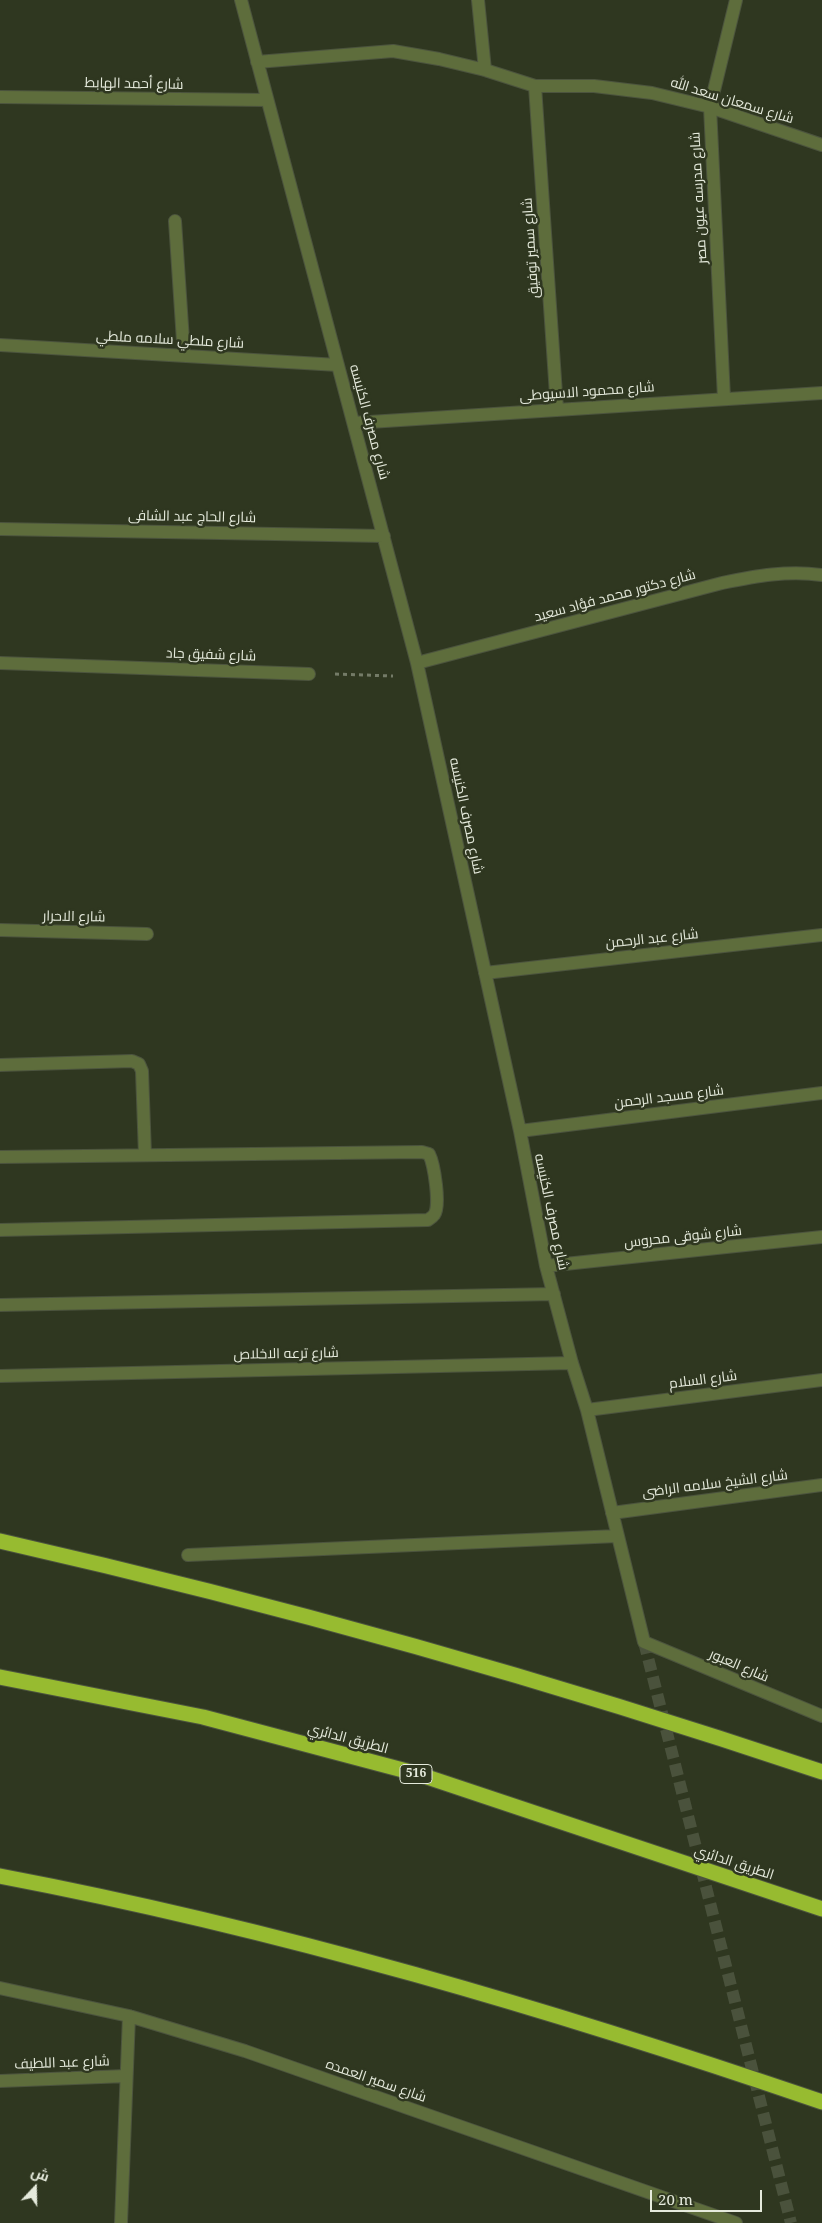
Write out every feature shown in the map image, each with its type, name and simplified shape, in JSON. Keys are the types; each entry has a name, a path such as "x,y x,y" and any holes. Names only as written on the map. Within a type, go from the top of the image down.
{"highway":[{"path":"0,1541 297,1614 510,1673 718,1737 822,1772"},
{"name":"الطريق الدائري","path":"0,1677 203,1717 418,1774 822,1909"},
{"path":"0,1876 196,1919 365,1961 520,2004 673,2051 822,2102"}],"street":[{"name":"شارع مصرف الكنيسه","path":"241,0 417,663 520,1131 546,1266 572,1363 587,1410 644,1642"},
{"path":"478,0 485,70"},
{"name":"شارع مدرسه عيون مصر","path":"724,398 710,107 736,0"},
{"name":"شارع سمعان سعد الله","path":"257,62 393,51 485,70 535,86 594,86 642,92 710,107 822,146"},
{"name":"شارع سمير توفيق","path":"535,86 557,409"},
{"name":"شارع أحمد الهابط","path":"0,97 267,100"},
{"path":"175,222 184,356"},
{"name":"شارع ملطي سلامه ملطي","path":"0,346 338,365"},
{"name":"شارع محمود الاسيوطى","path":"354,423 822,393"},
{"name":"شارع الحاج عبد الشافى","path":"0,529 384,536"},
{"name":"شارع دكتور محمد فؤاد سعيد","path":"417,663 722,583 764,574 807,573 822,575"},
{"name":"شارع شفيق جاد","path":"0,663 309,674"},
{"name":"شارع الاحرار","path":"0,930 147,934"},
{"name":"شارع عبد الرحمن","path":"485,973 822,935"},
{"path":"0,1065 132,1061 139,1064 142,1071 145,1155"},
{"name":"شارع مسجد الرحمن","path":"520,1131 822,1093"},
{"path":"0,1157 422,1152 429,1154 433,1162 437,1208 434,1216 428,1220 0,1230"},
{"name":"شارع شوقى محروس","path":"546,1266 822,1237"},
{"path":"0,1305 554,1294"},
{"name":"شارع ترعه الاخلاص","path":"0,1376 572,1363"},
{"name":"شارع السلام","path":"587,1410 822,1380"},
{"name":"شارع الشيخ سلامه الراضى","path":"612,1513 822,1485"},
{"path":"188,1555 618,1536"},
{"name":"شارع العبور","path":"644,1642 822,1716"},
{"name":"شارع سمير العمده","path":"0,1988 129,2016 245,2051 736,2223"},
{"path":"120,2223 129,2016"},
{"name":"شارع عبد اللطيف","path":"0,2081 126,2076"}],"path":[{"path":"309,674 420,677"}],"tunnel":[{"path":"644,1642 791,2223"}]}
